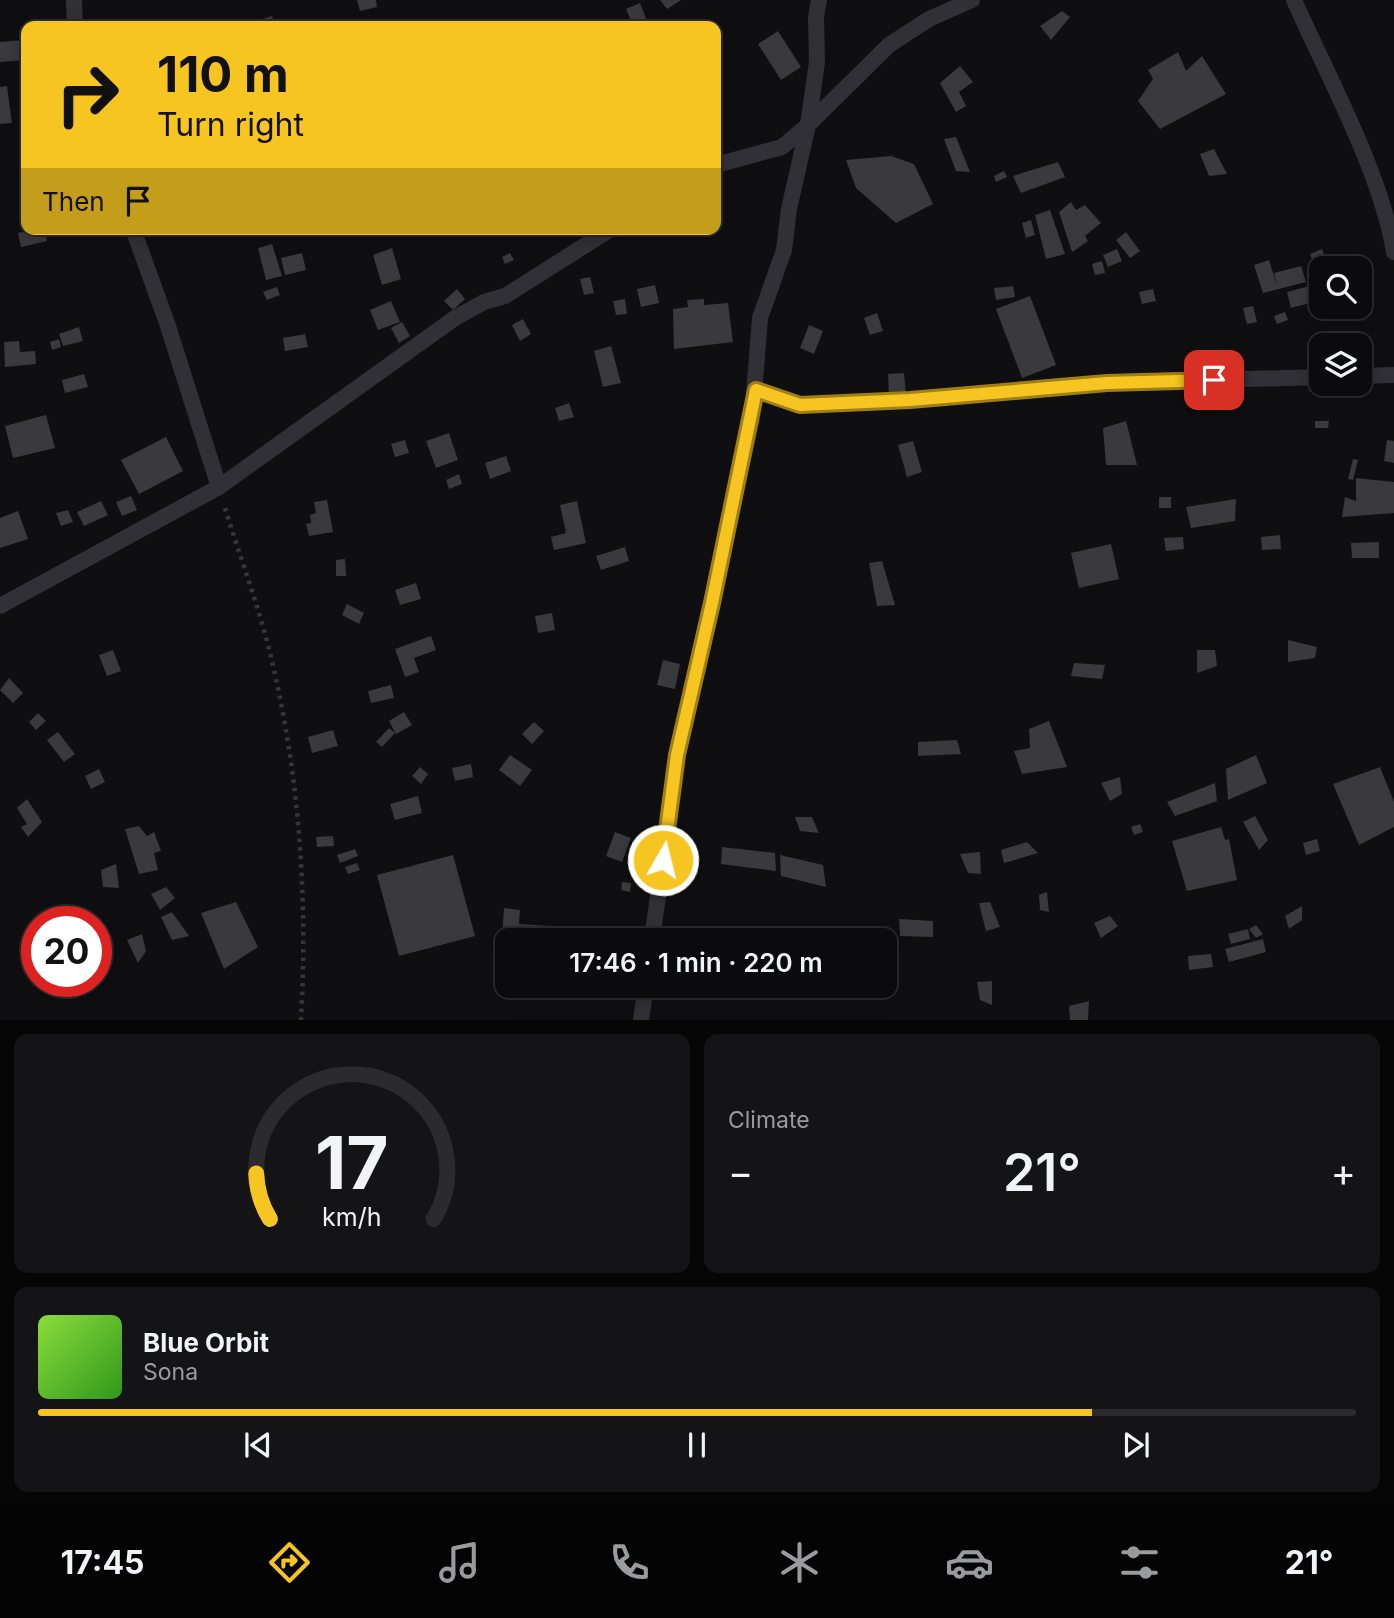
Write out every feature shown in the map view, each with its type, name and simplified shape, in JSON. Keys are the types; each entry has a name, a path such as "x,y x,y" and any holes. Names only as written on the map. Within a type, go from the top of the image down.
{"lane":[{"path":"74,0 75,21"},
{"path":"654,928 677,755 756,390 760,318 784,250 789,209 808,125 817,62 816,18 819,0"},
{"path":"721,164 782,147 889,45 929,19 972,0"},
{"path":"1294,0 1363,156 1390,225 1394,252"},
{"path":"134,235 167,323 219,487"},
{"path":"0,606 219,487 456,318 484,302 505,296 602,235"},
{"path":"1372,376 1394,375"},
{"path":"756,390 800,405 910,400 1107,383 1309,377"},
{"path":"641,1020 644,998"}],"path":[{"path":"219,487 268,646 299,811 305,941 301,1020"}],"building":[{"path":"357,0 376,0 377,7 360,11"},
{"path":"660,0 681,0 667,9"},
{"path":"640,3 647,21 631,21 626,9"},
{"path":"1062,11 1070,17 1051,40 1040,26"},
{"path":"272,16 274,21 256,21"},
{"path":"778,31 801,67 781,80 758,44"},
{"path":"21,40 21,60 0,62 0,42"},
{"path":"1178,52 1186,71 1202,56 1226,94 1160,129 1138,101 1153,79 1148,70"},
{"path":"960,66 973,82 959,92 966,106 956,112 940,83"},
{"path":"7,86 12,123 0,124 0,87"},
{"path":"956,137 970,172 956,171 944,139"},
{"path":"1214,149 1227,174 1209,176 1200,154"},
{"path":"891,156 914,164 933,204 896,223 856,188 846,160"},
{"path":"1058,162 1065,177 1021,193 1013,176"},
{"path":"1004,171 1007,177 996,182 994,176"},
{"path":"1071,202 1076,210 1085,205 1101,223 1085,236 1088,241 1072,252 1059,212"},
{"path":"1050,210 1065,254 1046,259 1035,215"},
{"path":"1031,220 1035,235 1026,238 1022,223"},
{"path":"1126,232 1140,251 1130,258 1116,240"},
{"path":"18,233 46,235 47,241 21,247"},
{"path":"272,244 282,276 266,280 258,248"},
{"path":"392,248 401,279 382,285 373,255"},
{"path":"1117,249 1122,261 1108,267 1103,255"},
{"path":"1322,249 1325,256 1311,256"},
{"path":"302,253 306,270 285,275 281,258"},
{"path":"510,253 514,260 505,264 502,257"},
{"path":"1269,260 1277,286 1274,273 1301,266 1306,282 1263,293 1254,265"},
{"path":"1102,261 1105,273 1095,275 1092,264"},
{"path":"590,277 594,293 584,295 580,279"},
{"path":"655,285 659,303 641,307 637,289"},
{"path":"1013,286 1015,297 996,300 994,288"},
{"path":"1309,286 1309,303 1291,308 1287,292"},
{"path":"277,287 280,295 267,300 263,292"},
{"path":"457,289 465,299 453,310 444,301"},
{"path":"1153,289 1156,301 1142,304 1139,292"},
{"path":"1030,296 1056,365 1022,378 996,309"},
{"path":"625,299 627,314 616,315 613,301"},
{"path":"704,299 704,305 728,303 733,342 674,349 673,309 688,307 687,300"},
{"path":"391,301 400,322 378,330 370,310"},
{"path":"1253,306 1257,322 1247,324 1243,308"},
{"path":"1285,312 1288,320 1277,324 1274,316"},
{"path":"877,313 883,331 870,335 864,318"},
{"path":"523,319 531,334 520,341 512,325"},
{"path":"402,322 410,336 399,343 391,328"},
{"path":"809,325 823,331 814,354 800,348"},
{"path":"79,327 83,341 63,346 59,334"},
{"path":"305,334 308,347 285,351 283,338"},
{"path":"59,339 61,347 52,350 50,342"},
{"path":"19,341 20,352 35,351 36,364 5,367 4,342"},
{"path":"611,346 621,383 603,387 594,351"},
{"path":"904,373 906,396 889,397 888,374"},
{"path":"84,374 88,387 65,393 62,380"},
{"path":"569,403 574,417 559,421 555,408"},
{"path":"46,415 55,448 13,458 5,426"},
{"path":"1126,421 1137,465 1106,465 1103,428"},
{"path":"1315,421 1329,421 1328,428 1315,428"},
{"path":"449,433 458,460 436,468 426,441"},
{"path":"166,437 183,471 139,494 121,460"},
{"path":"405,440 409,453 395,457 391,444"},
{"path":"1387,440 1394,441 1394,463 1384,461"},
{"path":"913,441 922,472 907,477 898,445"},
{"path":"506,456 511,471 490,479 485,463"},
{"path":"1353,459 1358,460 1353,480 1348,479"},
{"path":"459,474 462,484 449,489 446,480"},
{"path":"1356,478 1394,482 1394,513 1342,517 1345,497 1356,501"},
{"path":"131,496 137,510 122,516 116,502"},
{"path":"1159,497 1171,497 1171,508 1159,508"},
{"path":"1236,499 1235,521 1191,528 1186,507"},
{"path":"327,500 333,532 309,536 306,524 311,523 310,515 316,513 314,502"},
{"path":"101,501 108,515 84,526 77,512"},
{"path":"577,501 586,543 554,550 551,537 566,533 560,505"},
{"path":"68,510 73,522 61,526 56,513"},
{"path":"18,511 28,539 0,548 0,518"},
{"path":"1280,535 1281,549 1262,550 1261,537"},
{"path":"1183,537 1184,549 1166,551 1164,538"},
{"path":"1379,542 1379,558 1352,558 1351,543"},
{"path":"1111,544 1119,579 1079,588 1071,553"},
{"path":"625,547 629,561 601,570 596,556"},
{"path":"345,559 346,576 336,576 336,560"},
{"path":"882,561 895,605 877,606 869,563"},
{"path":"416,583 421,599 400,605 395,590"},
{"path":"347,604 364,613 359,624 342,615"},
{"path":"552,613 555,630 538,633 535,616"},
{"path":"431,636 436,650 414,658 419,672 405,677 395,649"},
{"path":"1288,640 1317,647 1315,658 1288,662"},
{"path":"113,650 121,671 107,676 99,655"},
{"path":"1197,650 1215,650 1217,666 1197,673"},
{"path":"663,660 680,664 675,689 657,685"},
{"path":"1074,663 1105,665 1102,679 1071,676"},
{"path":"9,678 23,693 13,703 0,690"},
{"path":"391,685 394,698 371,703 368,691"},
{"path":"404,712 412,725 396,734 389,721"},
{"path":"38,713 46,721 36,730 29,722"},
{"path":"1049,721 1067,767 1022,774 1014,751 1030,748 1029,729"},
{"path":"534,722 544,731 532,744 522,734"},
{"path":"389,728 395,733 382,747 376,742"},
{"path":"333,730 338,746 312,753 308,737"},
{"path":"58,732 75,754 64,762 47,740"},
{"path":"957,740 961,754 918,756 918,742"},
{"path":"510,755 532,770 520,786 499,770"},
{"path":"1256,755 1267,783 1228,800 1226,769"},
{"path":"471,764 473,777 455,781 452,768"},
{"path":"420,767 428,774 421,784 412,776"},
{"path":"1380,767 1394,802 1394,827 1359,845 1333,784"},
{"path":"99,769 105,782 91,789 85,776"},
{"path":"1120,777 1122,794 1110,801 1101,783"},
{"path":"1215,783 1217,801 1175,816 1167,802"},
{"path":"418,796 422,813 395,820 390,804"},
{"path":"27,799 42,822 28,837 21,827 27,824 17,808"},
{"path":"1255,816 1268,840 1259,850 1243,822"},
{"path":"795,817 812,817 819,833 800,831"},
{"path":"1140,824 1143,832 1134,835 1131,827"},
{"path":"139,826 147,836 154,832 161,851 154,853 158,870 139,874 125,829"},
{"path":"1221,827 1225,840 1229,839 1237,880 1187,891 1172,841"},
{"path":"615,832 631,838 622,862 606,856"},
{"path":"333,836 334,846 317,847 316,837"},
{"path":"1317,839 1320,851 1306,855 1303,843"},
{"path":"1027,842 1038,853 1004,863 1001,850"},
{"path":"722,847 775,853 776,871 721,864"},
{"path":"355,849 358,856 340,863 337,855"},
{"path":"980,852 981,874 968,873 960,854"},
{"path":"453,855 475,936 399,956 377,875"},
{"path":"780,855 823,865 826,887 781,876"},
{"path":"357,863 360,870 348,874 345,867"},
{"path":"116,864 119,888 103,887 101,870"},
{"path":"622,882 631,883 630,892 621,890"},
{"path":"166,887 175,898 160,910 151,894"},
{"path":"1047,892 1049,912 1040,910 1039,895"},
{"path":"236,902 258,947 224,969 201,913"},
{"path":"990,902 1000,927 986,931 979,903"},
{"path":"1302,906 1302,920 1289,929 1285,916"},
{"path":"504,908 520,910 519,924 550,926 550,928 503,928"},
{"path":"172,912 189,936 172,940 161,917"},
{"path":"1110,916 1118,926 1101,938 1094,923"},
{"path":"899,919 933,921 933,937 900,936"},
{"path":"1256,925 1263,934 1256,938 1249,929"},
{"path":"1248,929 1250,939 1231,944 1228,934"},
{"path":"142,934 146,951 138,963 127,940"},
{"path":"1263,939 1266,952 1229,962 1225,949"},
{"path":"1211,954 1213,967 1189,970 1188,956"},
{"path":"992,981 992,1005 980,1000 977,982"},
{"path":"1089,1001 1088,1020 1070,1020 1069,1006"}],"route":[{"path":"663,860 677,755 752,419 756,390 800,405 910,400 1107,383 1214,380"}]}
